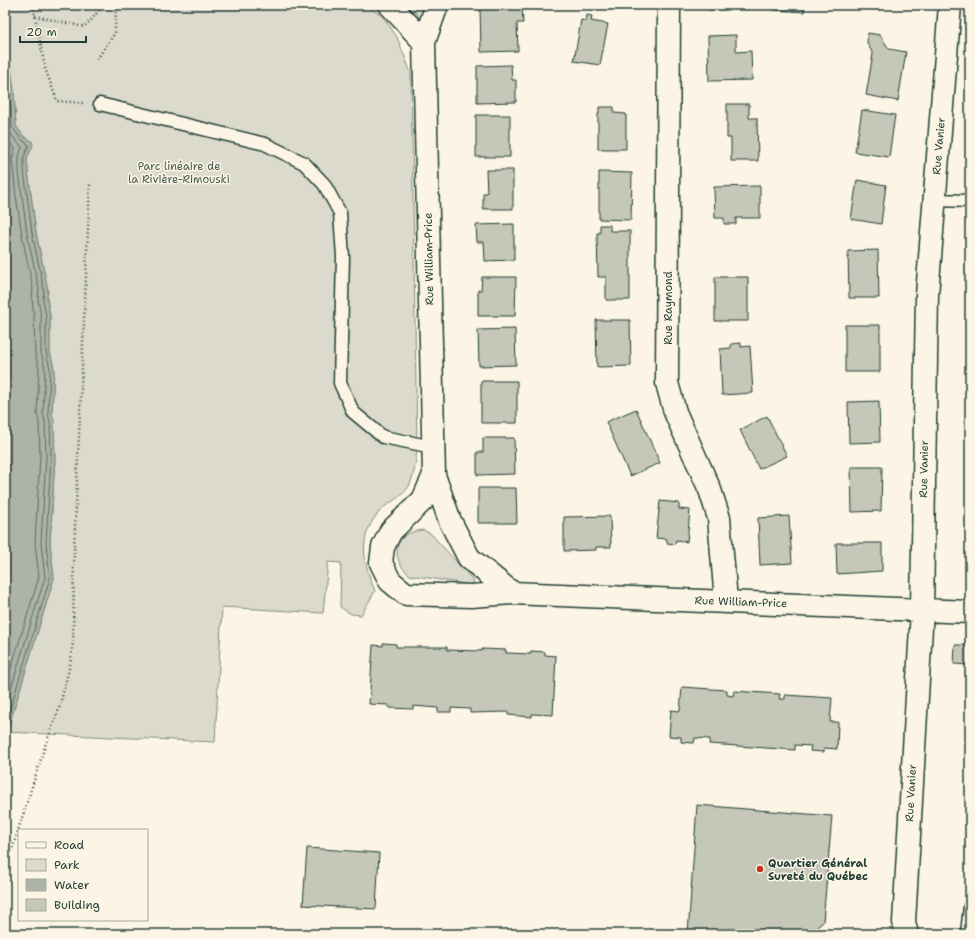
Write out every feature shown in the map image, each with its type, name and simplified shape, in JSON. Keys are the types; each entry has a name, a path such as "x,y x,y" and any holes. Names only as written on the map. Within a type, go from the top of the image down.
{"street":[{"path":"390,5 424,42"},
{"name":"Rue William-Price","path":"437,5 424,42 434,475 450,521 469,558 512,592"},
{"name":"Rue Raymond","path":"669,5 667,383 675,412 710,490 719,518 726,602"},
{"name":"Rue Vanier","path":"907,934 904,922 922,610 926,295 950,5"},
{"name":"Rue William-Price","path":"434,475 423,500 391,530 383,547 382,563 390,581 406,594 471,596 512,592 970,612"}],"lane":[{"path":"100,104 265,144 304,163 324,184 340,213 344,257 340,383 353,412 383,437 433,447"},
{"path":"934,200 970,201"},
{"path":"967,934 970,906"}],"path":[{"path":"33,5 45,68 56,101 100,104"},
{"path":"35,16 84,27 103,5"},
{"path":"97,59 115,33 116,5"},
{"path":"18,829 46,743 59,709 70,665 90,183"},
{"path":"5,871 18,830"}],"green space":[{"name":"Parc linéaire de la Rivière-Rimouski","path":"5,5 367,5 384,18 397,37 411,73 417,447 413,477 406,490 381,510 373,519 368,529 364,549 365,559 375,591 361,615 351,614 340,607 341,563 328,562 323,613 222,607 215,742 7,732 54,578 50,543 55,458 52,413 54,369 50,352 50,316 47,299 48,290 36,233 27,158 31,150 32,141 24,137 16,126 14,95 5,47"},
{"path":"411,5 425,5 424,26"},
{"path":"423,530 431,534 474,581 472,585 410,575 406,572 398,558 397,547 399,542 407,534"}],"water":[{"path":"5,5 7,5 7,41 14,89 16,126 24,137 32,141 33,145 27,158 36,233 48,290 47,299 50,316 50,352 54,369 52,413 54,421 55,458 50,543 54,578 7,732 5,730"}],"building":[{"path":"522,5 523,23 517,23 518,51 481,52 480,6"},
{"path":"709,5 737,5 737,9 709,10"},
{"path":"774,5 805,5 804,12 773,10"},
{"path":"587,15 592,16 591,21 608,24 600,65 574,61 581,20 586,21"},
{"path":"868,33 880,35 889,49 906,52 898,101 866,95 873,54 867,43"},
{"path":"736,35 736,52 751,51 752,80 709,81 708,36"},
{"path":"511,65 512,80 516,80 516,102 477,103 477,66"},
{"path":"727,104 749,104 749,118 757,118 758,161 731,161 731,138 727,138"},
{"path":"599,107 614,107 614,113 626,114 626,149 598,149"},
{"path":"862,110 895,115 889,157 855,152"},
{"path":"476,115 510,115 510,157 476,157"},
{"path":"486,170 513,170 513,209 483,209 483,193 487,193"},
{"path":"599,172 632,173 631,220 599,219"},
{"path":"857,180 886,185 881,224 851,219"},
{"path":"760,186 760,218 736,218 736,224 724,224 724,218 715,218 714,187"},
{"path":"514,224 514,260 485,261 484,242 477,242 476,225"},
{"path":"600,225 610,225 610,231 630,231 630,300 606,300 606,277 598,277 597,233 600,233"},
{"path":"878,250 879,298 849,298 848,251"},
{"path":"970,261 970,291 967,291 967,262"},
{"path":"482,277 516,277 515,316 478,316 478,290 481,290"},
{"path":"715,277 748,277 748,321 715,321"},
{"path":"969,319 970,364 967,364"},
{"path":"596,320 630,320 631,366 597,367"},
{"path":"845,325 880,325 880,372 845,372"},
{"path":"515,329 516,365 479,366 478,330"},
{"path":"741,343 741,347 750,346 753,393 722,395 720,349 731,348 731,344"},
{"path":"481,381 517,381 517,423 481,423"},
{"path":"970,381 970,420 969,420"},
{"path":"879,401 880,442 849,443 848,402"},
{"path":"636,409 660,463 630,476 606,422"},
{"path":"767,416 787,456 759,469 740,430"},
{"path":"483,438 514,438 515,474 477,475 477,452 483,452"},
{"path":"851,467 882,467 881,511 852,512"},
{"path":"478,488 516,488 517,523 478,523"},
{"path":"660,501 679,503 679,509 690,510 687,542 676,540 675,544 667,543 667,539 656,538"},
{"path":"610,516 611,547 596,547 596,550 564,551 564,517"},
{"path":"789,516 792,563 760,565 758,518"},
{"path":"836,543 882,543 882,571 837,574"},
{"path":"383,643 396,644 396,647 447,647 447,650 506,650 506,653 531,654 531,651 545,652 545,655 556,656 553,715 532,714 532,717 508,715 508,712 470,713 470,709 451,708 451,712 438,712 438,708 413,706 413,709 389,708 389,705 369,704 373,645 383,646"},
{"path":"955,645 970,645 970,665 954,664"},
{"path":"682,687 727,690 727,695 733,696 734,691 780,694 779,699 785,699 785,695 832,698 830,722 838,722 837,749 824,748 824,752 810,751 811,746 795,745 795,750 709,744 710,739 695,738 694,743 681,742 681,737 669,736 671,710 680,711"},
{"name":"Quartier Général Sureté du Québec","path":"697,805 832,816 823,922 809,934 688,934"},
{"path":"307,848 379,853 376,909 303,905"}],"place":[{"name":"Quartier Général Sureté du Québec","path":"760,869"}]}
